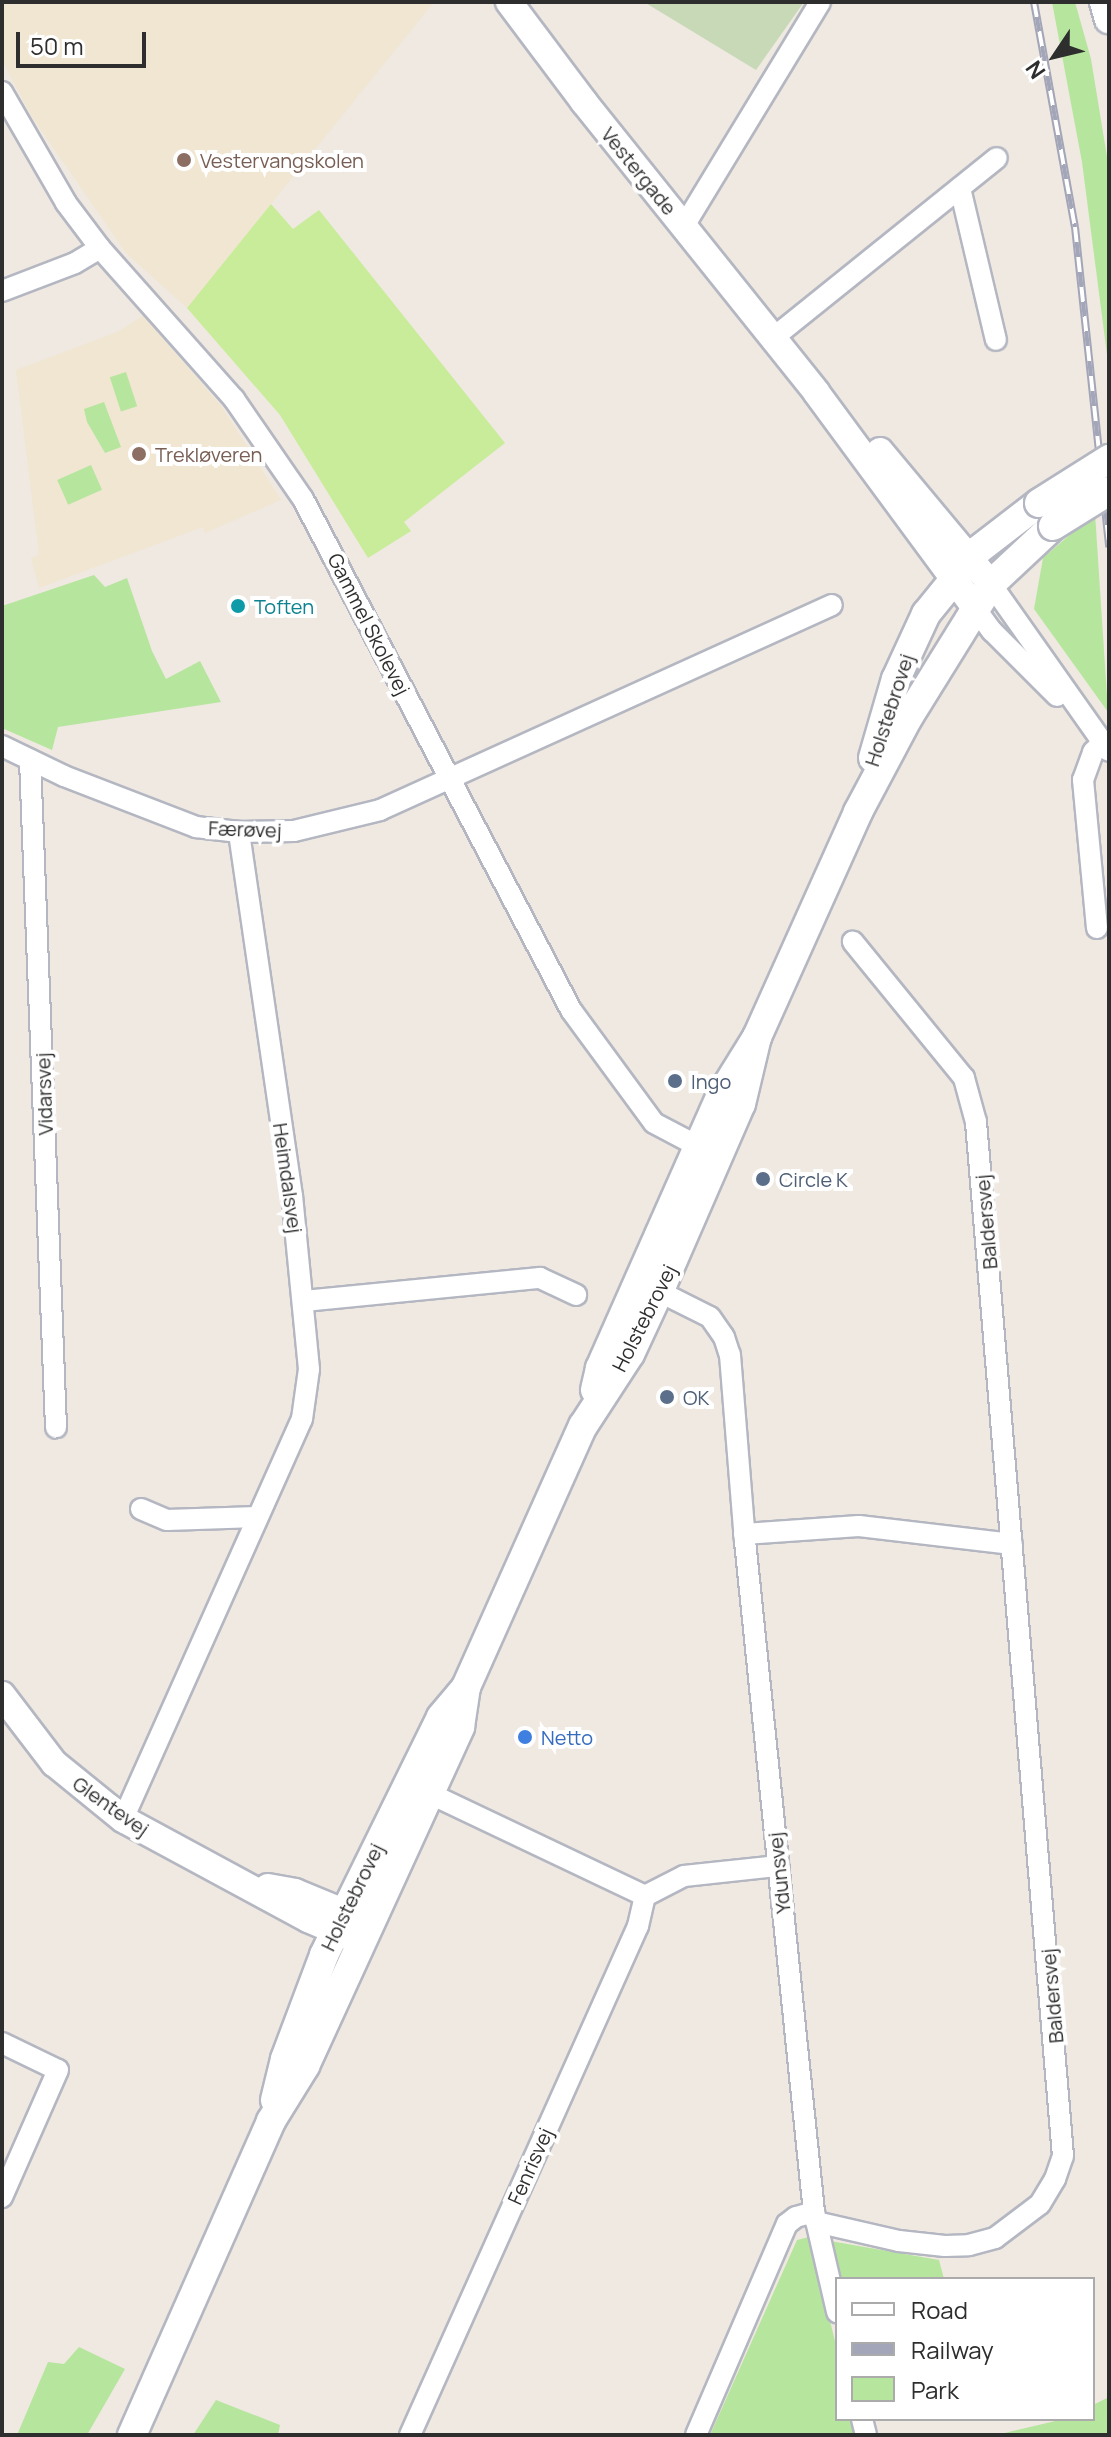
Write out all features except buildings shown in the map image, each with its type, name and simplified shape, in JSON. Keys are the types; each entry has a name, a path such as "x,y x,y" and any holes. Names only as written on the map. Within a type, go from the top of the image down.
{"main road":[{"path":"1104,2 1109,19"},
{"name":"Holstebrovej","path":"1046,514 1109,459"},
{"name":"Holstebrovej","path":"132,2433 271,2121 305,2066 353,1929 418,1788 441,1717 466,1687 589,1414 630,1354 649,1286 709,1152 721,1095 757,1037 858,812 908,718 996,533 1109,491"},
{"name":"Holstebrovej","path":"858,812 896,679 911,641 971,585"},
{"name":"Holstebrovej","path":"271,2121 285,2059 304,2002 353,1929"}],"street":[{"name":"Vestergade","path":"509,2 816,392 859,427 971,585"},
{"path":"684,226 820,2"},
{"name":"Gammel Skolevej","path":"2,92 48,178 100,248 234,399 319,527 448,780 571,1010 654,1123 709,1152"},
{"path":"773,338 997,158"},
{"path":"960,188 996,340"},
{"path":"2,291 75,263 100,248"},
{"path":"971,585 992,631 1086,723"},
{"path":"971,585 1106,747 1093,752 1083,780 1097,928"},
{"name":"Færøvej","path":"2,746 196,827 239,832 294,831 355,818 448,780 832,605"},
{"name":"Vidarsvej","path":"30,760 56,1427"},
{"name":"Heimdalsvej","path":"123,1819 302,1419 309,1369 304,1301 239,832"},
{"name":"Baldersvej","path":"815,2217 899,2241 945,2246 982,2242 1012,2229 1040,2204 1055,2179 1063,2156 987,1228 972,1100 964,1078 952,1061 853,942"},
{"path":"304,1301 540,1278 576,1295"},
{"name":"Ydunsvej","path":"649,1286 710,1317 724,1337 730,1355 744,1534 815,2217 835,2303"},
{"path":"141,1509 167,1520 257,1517"},
{"path":"744,1534 859,1526 1012,1544"},
{"name":"Glentevej","path":"2,1695 54,1763 123,1819 247,1883 295,1892 353,1929"},
{"path":"418,1788 645,1896 684,1876 778,1866"},
{"name":"Fenrisvej","path":"410,2435 638,1926 645,1896"},
{"path":"2,2043 58,2070 2,2197"},
{"path":"696,2435 787,2224 796,2217 815,2217"}],"shaded area":[{"name":"Vestervangskolen","path":"2,2 434,2 187,308 126,253 32,117 2,60"},
{"name":"Trekløveren","path":"143,316 222,407 281,500 205,533 203,527 39,588 31,558 39,555 16,370 117,332"}],"green space":[{"path":"644,2 804,2 756,70"},
{"path":"1052,2 1075,2 1091,59 1109,169 1109,370 1082,162"},
{"path":"271,204 293,229 319,210 505,443 404,522 411,531 368,558 280,415 187,308"},
{"path":"126,372 137,406 121,411 110,377"},
{"path":"104,402 121,447 105,453 87,422 84,409"},
{"path":"91,465 102,490 68,505 57,480"},
{"path":"1095,513 1108,712 1034,609 1043,558"},
{"path":"94,575 105,587 127,578 152,651 166,679 200,661 221,702 58,727 52,750 2,728 2,606"},
{"path":"809,2237 835,2341 835,2421 855,2421 859,2435 710,2435 797,2240"},
{"path":"830,2241 939,2260 943,2277 838,2277"},
{"path":"79,2347 125,2369 87,2435 17,2435 48,2362 64,2364"},
{"path":"1109,2397 1109,2435 996,2435 1056,2421 1095,2421 1095,2404"},
{"path":"216,2400 280,2425 278,2435 193,2435"}],"railway":[{"path":"1034,2 1075,227 1109,547"}],"place":[{"name":"Vestervangskolen","path":"184,160"},
{"name":"Trekløveren","path":"139,454"},
{"name":"Toften","path":"238,606"},
{"name":"Ingo","path":"675,1081"},
{"name":"Circle K","path":"763,1179"},
{"name":"OK","path":"667,1397"},
{"name":"Netto","path":"525,1737"}]}
